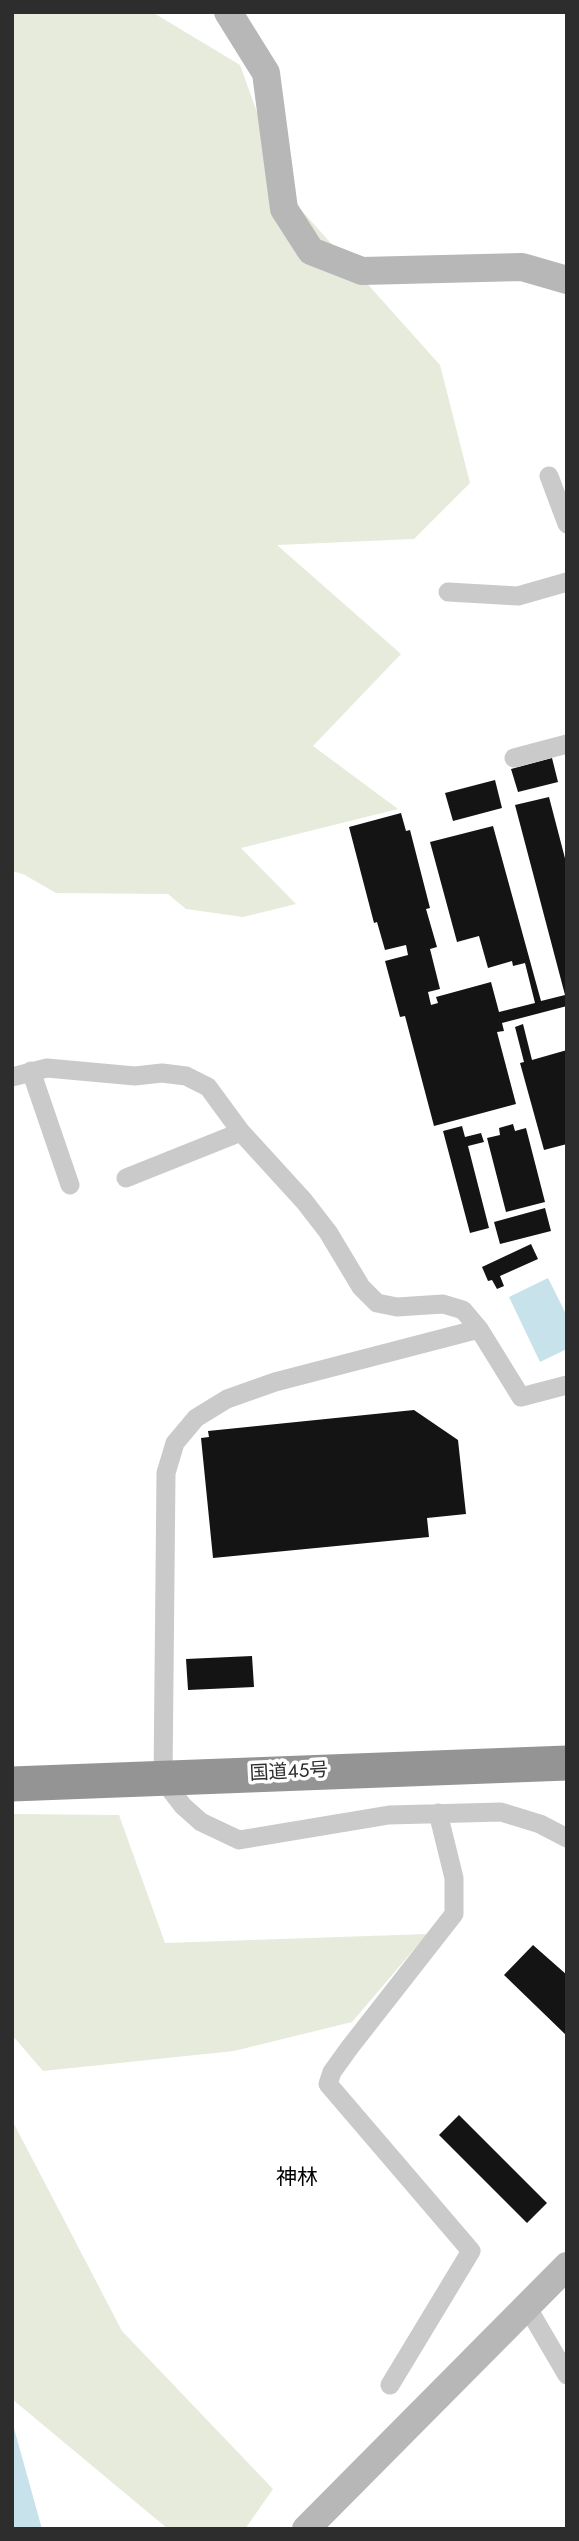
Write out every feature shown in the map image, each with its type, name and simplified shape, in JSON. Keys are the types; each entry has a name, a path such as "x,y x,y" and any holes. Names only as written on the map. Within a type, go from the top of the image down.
{"highway":[{"name":"国道45号","path":"12,1784 567,1763"}],"street":[{"path":"235,15 265,73 284,209 311,251 362,271 522,267 567,280"},
{"path":"549,476 567,524"},
{"path":"449,592 517,596 567,582"},
{"path":"514,758 567,744"},
{"path":"70,1185 21,1074 77,1069 135,1076 162,1073 186,1076 208,1087 240,1132 304,1201 328,1232 360,1287 377,1303 397,1307 443,1304 463,1310 479,1329 521,1397 567,1385"},
{"path":"127,1178 240,1132"},
{"path":"479,1329 275,1382 227,1399 196,1418 176,1443 166,1473 164,1501 163,1780 183,1806 201,1822 239,1840 389,1815 501,1812 540,1824 567,1838"},
{"path":"390,2385 471,2251 328,2084 350,2047 454,1914 454,1878 438,1814"},
{"path":"306,2529 567,2266"},
{"path":"526,2305 567,2375"}],"green space":[{"path":"12,12 152,12 240,65 286,193 440,365 470,483 414,539 277,545 401,654 313,746 398,809 241,848 296,904 243,917 186,909 168,894 56,893 23,874 12,871"},
{"path":"12,1814 119,1815 165,1943 427,1934 352,2022 234,2051 43,2071 12,2035"},
{"path":"12,2120 122,2331 273,2489 245,2529 168,2529 12,2399"}],"water":[{"path":"548,1278 567,1316 567,1349 540,1362 509,1297"},
{"path":"12,2421 42,2529 12,2529"}],"building":[{"path":"552,758 558,782 518,792 511,769"},
{"path":"495,780 502,808 453,821 445,793"},
{"path":"549,797 567,866 567,1006 502,1023 504,1031 497,1032 516,1104 434,1126 405,1016 400,1017 385,961 408,955 406,945 385,950 377,922 374,923 349,827 401,813 406,831 410,830 430,908 426,909 437,947 430,949 440,989 428,992 431,1005 438,1003 436,997 491,982 499,1012 535,1003 525,963 513,966 512,961 488,968 479,936 457,942 430,842 493,826 541,1001 565,995 515,805"},
{"path":"523,1024 532,1060 567,1050 567,1144 544,1150 520,1063 524,1062 515,1027"},
{"path":"513,1124 515,1131 526,1128 545,1202 506,1212 487,1138 500,1135 499,1128"},
{"path":"462,1126 465,1137 481,1133 484,1142 468,1146 489,1228 470,1233 443,1131"},
{"path":"545,1208 551,1231 500,1244 494,1222"},
{"path":"531,1244 538,1259 500,1276 504,1286 497,1289 492,1280 488,1281 482,1267"},
{"path":"414,1410 458,1440 466,1514 427,1518 429,1537 213,1558 201,1438 209,1437 208,1431"},
{"path":"252,1656 254,1687 188,1690 186,1659"},
{"path":"533,1945 567,1975 567,2036 504,1975"},
{"path":"459,2115 547,2203 527,2223 439,2135"}],"district":[{"name":"神林","path":"297,2179"}]}
